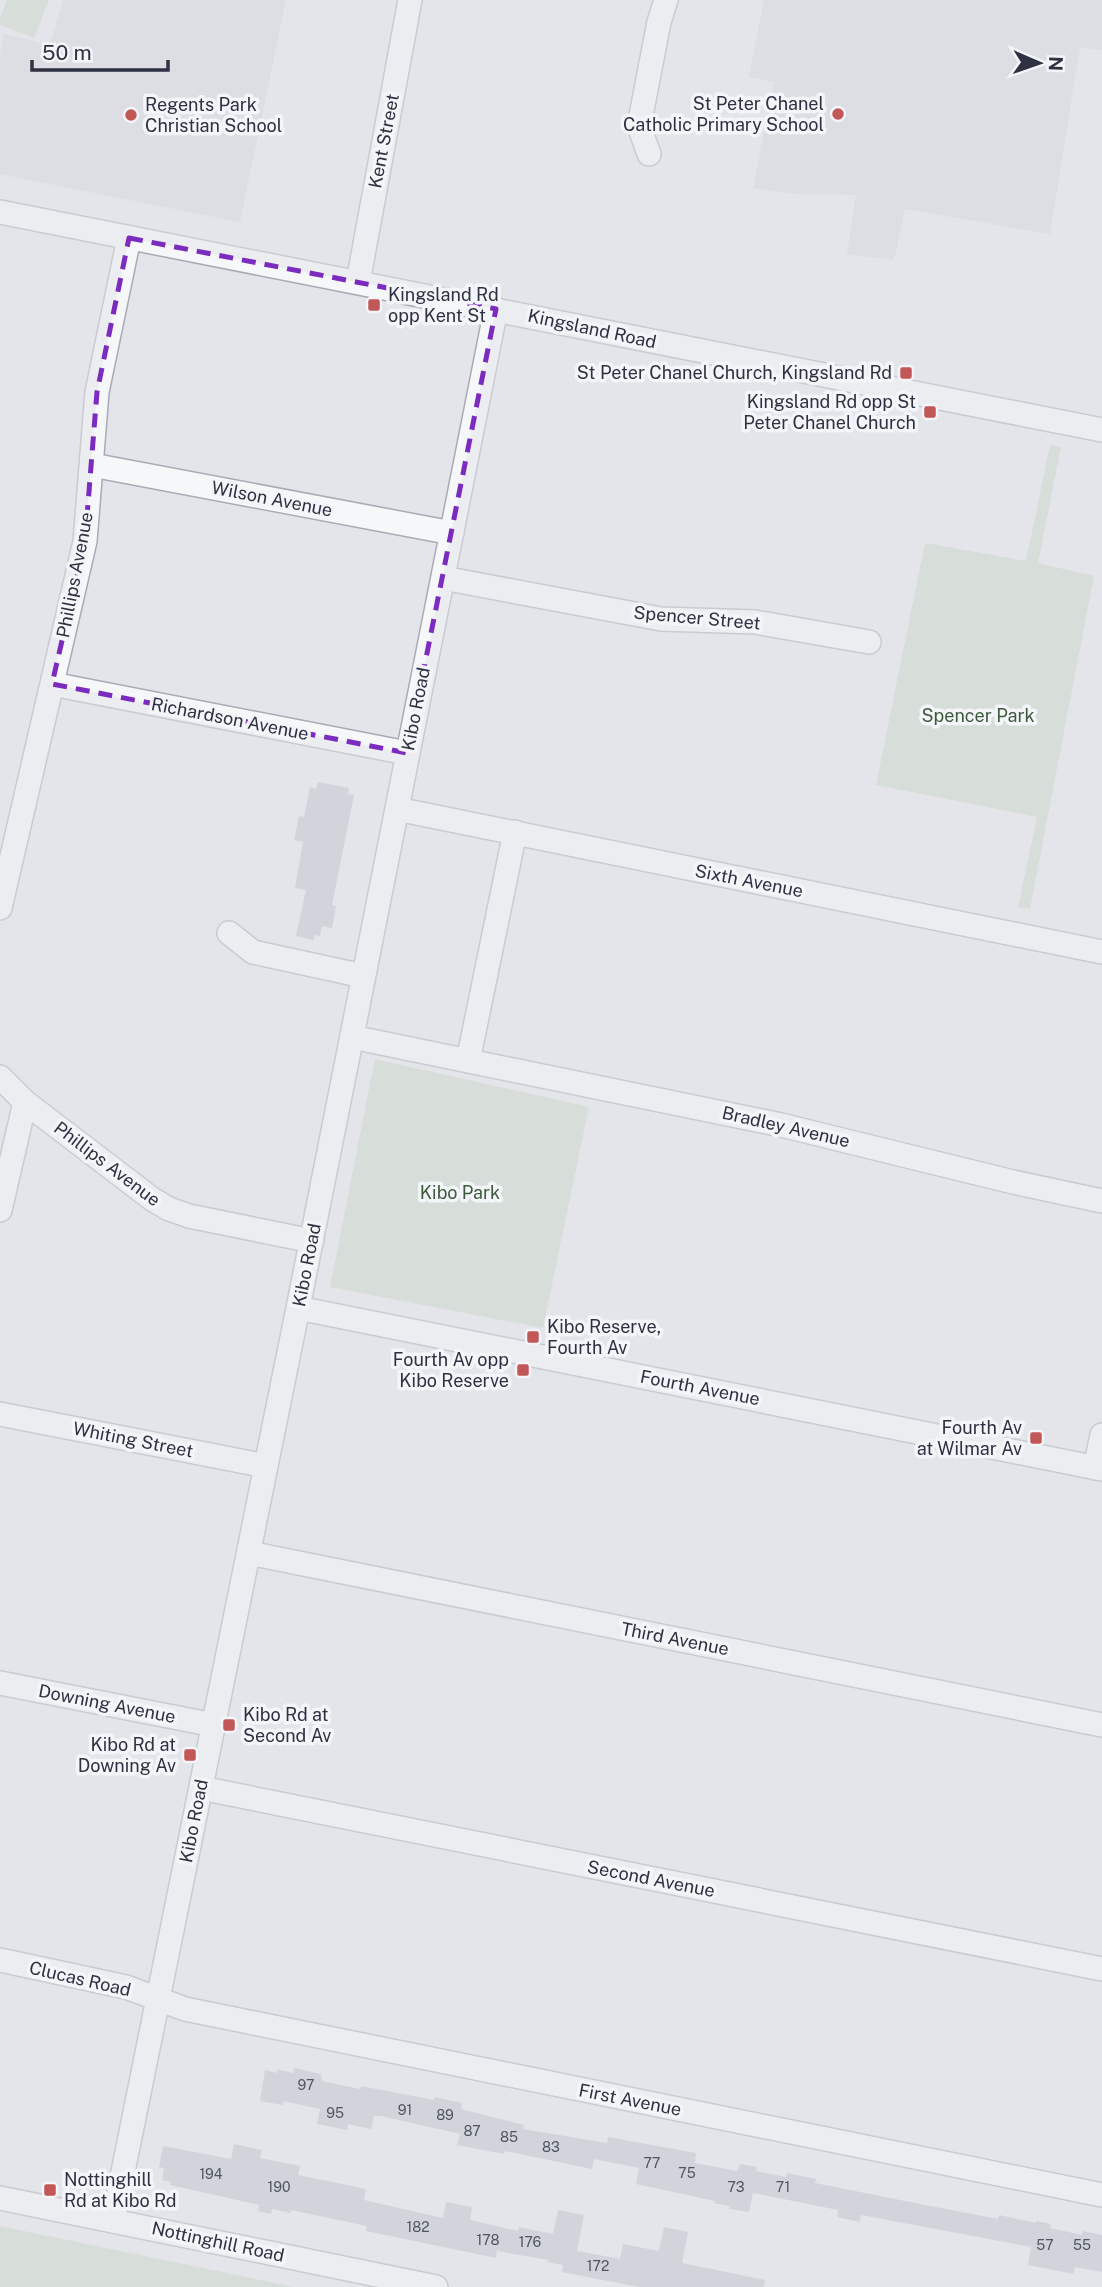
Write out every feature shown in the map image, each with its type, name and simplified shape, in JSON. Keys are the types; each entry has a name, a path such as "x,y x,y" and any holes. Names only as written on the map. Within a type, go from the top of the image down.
{"street":[{"name":"Kent Street","path":"358,282 410,0"},
{"path":"649,154 639,127 659,22 666,0"},
{"name":"Kingsland Road","path":"0,212 1102,429"},
{"name":"Phillips Avenue","path":"0,908 85,541 97,392 129,238"},
{"name":"Kibo Road","path":"114,2221 312,1241 496,309"},
{"name":"Wilson Avenue","path":"92,466 452,533"},
{"name":"Spencer Street","path":"443,578 661,619 755,622 869,642"},
{"name":"Richardson Avenue","path":"52,684 407,753"},
{"name":"Sixth Avenue","path":"397,809 1102,952"},
{"path":"468,1061 514,832"},
{"path":"229,933 253,952 363,976"},
{"name":"Bradley Avenue","path":"352,1037 802,1130 1102,1201"},
{"name":"Phillips Avenue","path":"0,1077 25,1102 152,1199 169,1209 189,1216 312,1241"},
{"path":"0,1210 25,1102"},
{"name":"Fourth Avenue","path":"298,1308 1098,1469"},
{"name":"Whiting Street","path":"0,1414 266,1466"},
{"path":"1098,1469 1102,1435"},
{"name":"Third Avenue","path":"248,1553 1102,1725"},
{"name":"Downing Avenue","path":"0,1683 214,1725"},
{"name":"Second Avenue","path":"201,1788 1102,1969"},
{"name":"Clucas Road","path":"0,1959 126,1987 160,1999"},
{"name":"First Avenue","path":"160,1999 185,2010 1102,2195"},
{"name":"Nottinghill Road","path":"0,2197 436,2287"}],"highlighted area":[{"path":"129,238 496,309 407,753 52,684 85,541 97,392"}],"shaded area":[{"name":"Regents Park Christian School","path":"63,0 286,0 240,222 0,174 0,55 4,34 50,45"},
{"path":"764,0 1102,0 1102,50 1080,47 1050,234 905,209 894,260 847,254 856,195 793,194 753,188 774,82 749,77"}],"green space":[{"path":"7,0 49,0 34,38 0,25"},
{"name":"Spencer Park","path":"1050,445 1061,447 1038,563 1094,576 1030,909 1018,907 1037,817 876,785 925,543 1026,561"},
{"name":"Kibo Park","path":"375,1059 589,1107 543,1328 330,1287"},
{"path":"0,2226 294,2287 0,2287"}],"building":[{"path":"318,782 349,788 348,794 354,795 332,905 336,906 332,928 322,926 320,936 314,935 314,940 296,936 306,890 295,888 303,842 294,840 299,816 304,817 310,787 316,789"},
{"path":"294,2068 321,2074 322,2081 360,2089 361,2086 462,2103 461,2109 524,2125 523,2129 607,2143 608,2137 696,2153 695,2163 737,2171 740,2164 757,2167 756,2171 786,2177 787,2173 816,2179 815,2183 920,2204 998,2219 999,2215 1036,2221 1051,2224 1050,2228 1082,2235 1083,2231 1102,2235 1102,2272 1075,2267 1074,2274 1028,2265 1031,2247 861,2215 860,2222 837,2217 838,2210 753,2193 749,2212 729,2209 730,2206 714,2203 715,2201 636,2184 639,2168 594,2159 592,2169 505,2151 504,2154 457,2145 460,2134 381,2116 374,2116 371,2129 348,2124 347,2130 317,2124 320,2109 283,2101 283,2105 260,2101 265,2070 277,2073 277,2069 293,2073"},
{"path":"234,2144 262,2150 260,2158 300,2166 298,2175 366,2189 364,2200 443,2218 446,2202 472,2207 470,2220 518,2231 519,2227 553,2234 558,2210 584,2215 577,2251 620,2259 623,2244 659,2251 664,2227 688,2232 682,2263 765,2280 764,2287 639,2287 562,2272 563,2265 547,2262 548,2260 497,2251 496,2258 366,2231 367,2226 291,2210 291,2213 272,2209 271,2214 258,2211 259,2205 170,2185 171,2182 162,2180 164,2168 159,2167 163,2146 231,2159"}],"place":[{"name":"St Peter Chanel Catholic Primary School","path":"838,114"},
{"name":"Regents Park Christian School","path":"131,115"},
{"name":"Kingsland Rd opp Kent St","path":"374,305"},
{"name":"St Peter Chanel Church, Kingsland Rd","path":"906,373"},
{"name":"Kingsland Rd opp St Peter Chanel Church","path":"930,412"},
{"name":"Kibo Reserve, Fourth Av","path":"533,1337"},
{"name":"Fourth Av opp Kibo Reserve","path":"523,1370"},
{"name":"Fourth Av at Wilmar Av","path":"1036,1438"},
{"name":"Kibo Rd at Second Av","path":"229,1725"},
{"name":"Kibo Rd at Downing Av","path":"190,1755"},
{"name":"Nottinghill Rd at Kibo Rd","path":"50,2190"}]}
